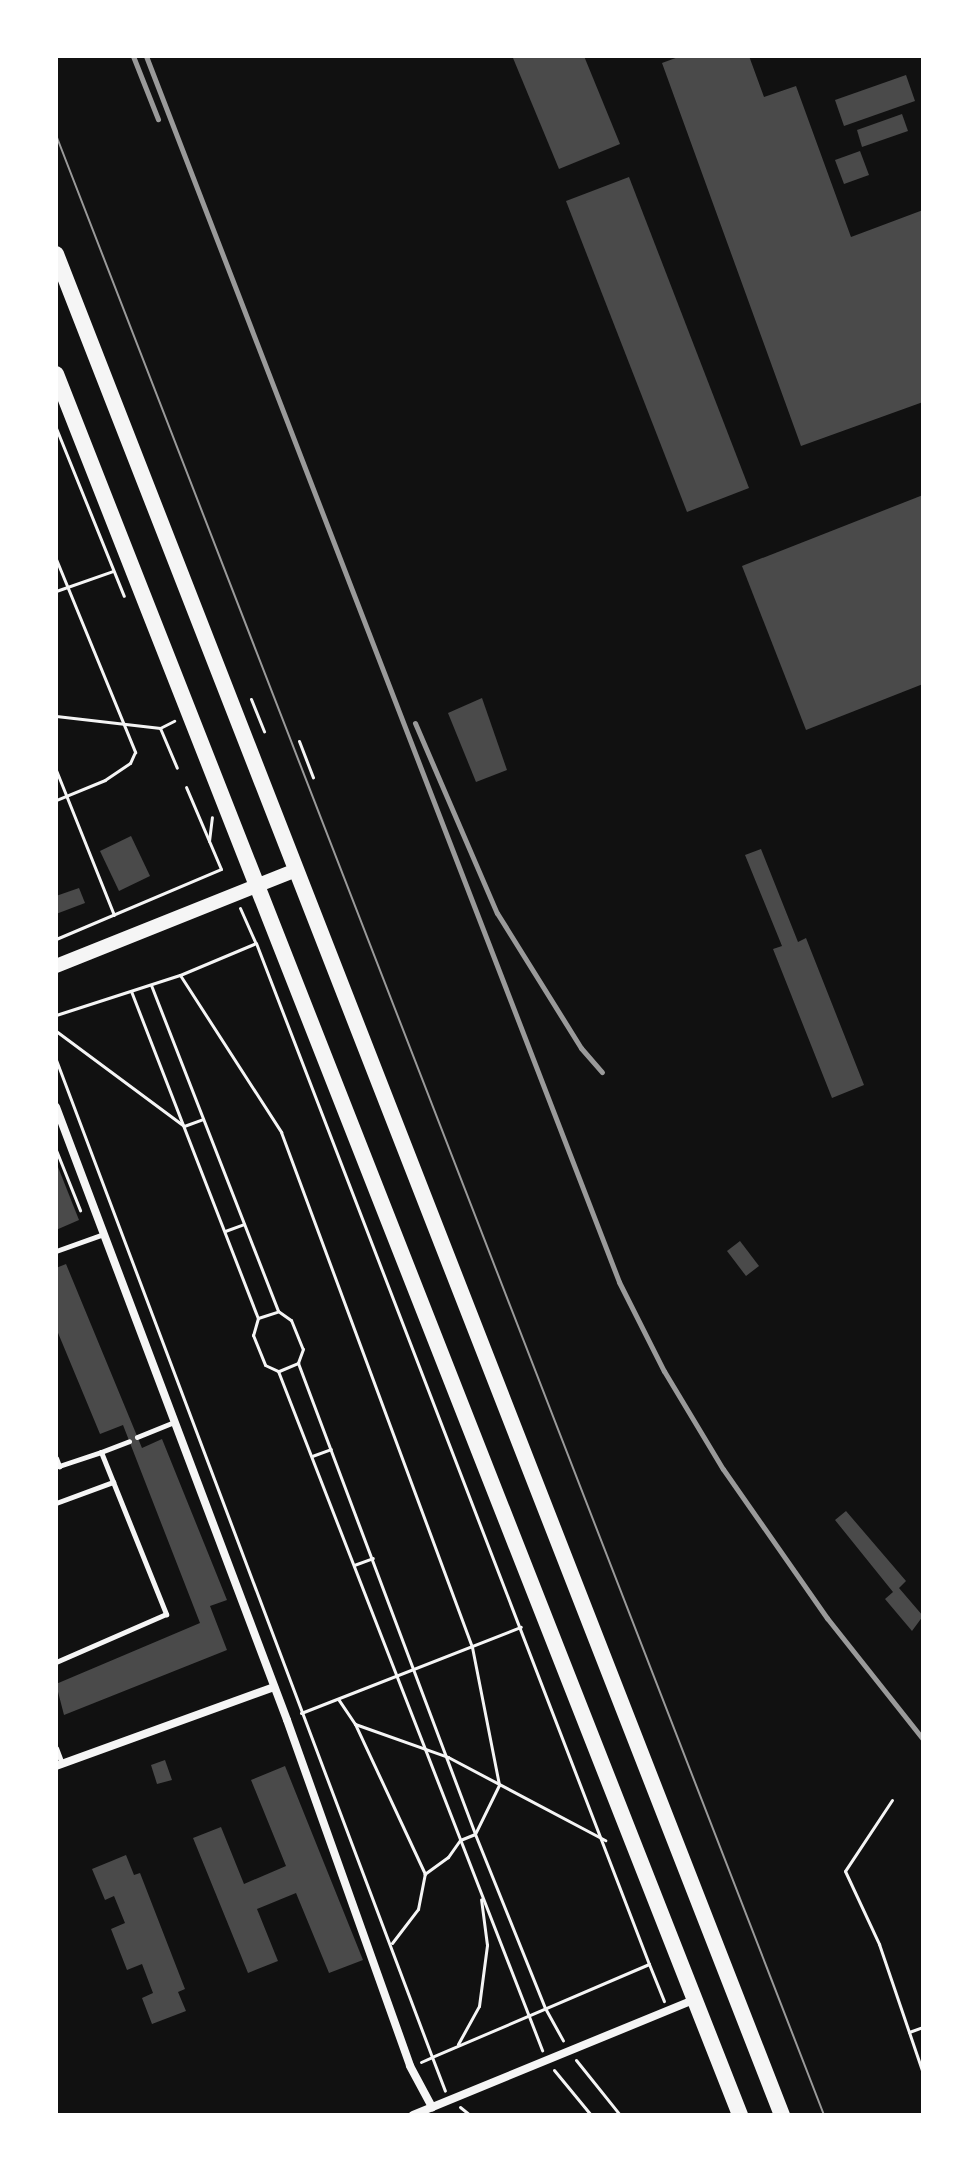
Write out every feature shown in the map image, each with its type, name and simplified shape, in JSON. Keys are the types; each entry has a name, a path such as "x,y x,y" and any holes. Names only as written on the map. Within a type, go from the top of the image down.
{"main road":[{"path":"56,254 782,2115"},
{"path":"56,374 740,2115"},
{"path":"56,966 296,870"}],"street":[{"path":"56,1107 274,1687 410,2066 432,2107"},
{"path":"59,1765 274,1687"},
{"path":"413,2115 447,2097 571,2053 695,2000"}],"lane":[{"path":"56,1251 104,1234"},
{"path":"137,1437 174,1422"},
{"path":"56,1458 59,1466 129,1441"},
{"path":"56,1662 166,1614 101,1452"},
{"path":"56,1503 113,1482"},
{"path":"56,1748 59,1765"}],"path":[{"path":"56,428 125,598"},
{"path":"56,559 135,752 130,763 56,800"},
{"path":"56,591 113,571"},
{"path":"251,699 264,732"},
{"path":"56,716 160,728 175,720 170,706"},
{"path":"160,728 177,768"},
{"path":"299,741 313,777"},
{"path":"56,770 114,915"},
{"path":"56,939 221,869 186,787"},
{"path":"56,1015 180,975 256,943 605,1840 667,2010"},
{"path":"180,975 281,1132 472,1647 499,1785 475,1834 460,1840 448,1857 425,1874"},
{"path":"151,985 278,1311 291,1320 303,1349 298,1363 416,1669 475,1834 545,2008 571,2053 620,2115"},
{"path":"131,991 258,1318 253,1335 265,1365 278,1371 545,2060 591,2115"},
{"path":"56,1031 184,1126"},
{"path":"56,1060 301,1713 392,1943 447,2097"},
{"path":"184,1126 203,1119"},
{"path":"225,1232 244,1224"},
{"path":"258,1318 278,1311"},
{"path":"278,1371 298,1363"},
{"path":"311,1456 331,1449"},
{"path":"354,1565 373,1558"},
{"path":"301,1713 522,1627"},
{"path":"338,1699 355,1724 425,1874 418,1909 392,1943"},
{"path":"355,1724 448,1757 605,1840"},
{"path":"892,1800 845,1871 879,1944 923,2073"},
{"path":"458,2044 479,2006 487,1945 481,1893"},
{"path":"432,2057 649,1964"},
{"path":"909,2032 923,2027"}],"building":[{"path":"584,56 620,144 559,169 513,58"},
{"path":"681,56 749,56 764,97 796,86 851,237 923,210 923,402 801,446 662,63"},
{"path":"906,75 915,101 844,126 835,100"},
{"path":"902,114 908,131 862,147 857,130"},
{"path":"860,151 869,175 844,184 835,160"},
{"path":"629,177 749,488 687,512 566,201"},
{"path":"923,495 923,684 806,730 742,566"},
{"path":"482,698 507,770 476,782 448,713"},
{"path":"131,836 150,876 119,891 100,851"},
{"path":"761,849 798,942 806,938 864,1085 832,1098 773,949 782,946 745,855"},
{"path":"79,888 85,903 56,914 56,896"},
{"path":"56,1162 79,1220 56,1230"},
{"path":"740,1241 759,1266 746,1276 727,1251"},
{"path":"66,1264 142,1448 162,1439 227,1600 210,1606 227,1650 64,1715 56,1684 200,1623 123,1425 100,1434 56,1328 56,1268"},
{"path":"846,1511 906,1581 899,1588 923,1616 912,1631 885,1599 893,1592 835,1520"},
{"path":"165,1760 172,1780 157,1784 151,1765"},
{"path":"285,1766 363,1960 329,1973 296,1893 257,1909 278,1961 248,1973 193,1838 221,1827 244,1884 286,1866 251,1780"},
{"path":"126,1855 134,1875 140,1873 185,1989 178,1992 186,2011 152,2024 142,1998 153,1993 142,1964 127,1970 111,1929 125,1923 114,1896 105,1900 92,1869"}],"tram line":[{"path":"56,135 824,2115"}],"railway":[{"path":"133,56 158,119"},
{"path":"146,56 619,1282 664,1371 723,1469 827,1618 923,1739"},
{"path":"415,723 497,913 581,1048 602,1072"}]}
